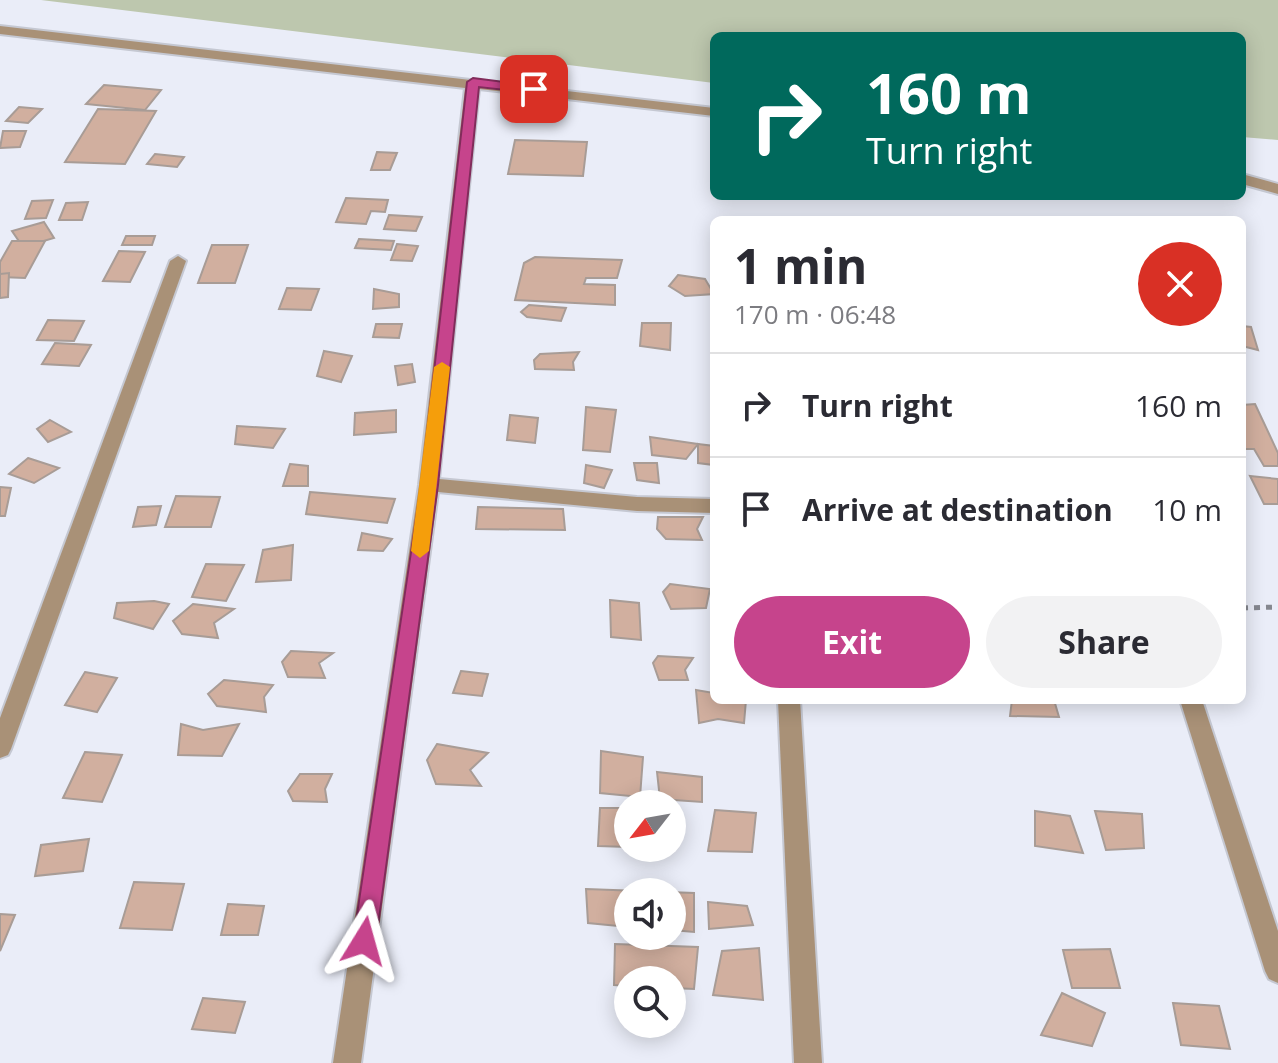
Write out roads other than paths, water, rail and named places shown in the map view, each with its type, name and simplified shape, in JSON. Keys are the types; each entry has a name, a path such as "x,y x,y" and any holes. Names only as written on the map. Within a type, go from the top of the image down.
{"street":[{"path":"0,30 710,112"},
{"path":"347,1063 429,485 473,82"},
{"path":"1246,180 1278,189"},
{"path":"0,749 178,261"},
{"path":"429,485 637,504 710,506"},
{"path":"789,704 808,1063"},
{"path":"1192,704 1278,971"}]}
